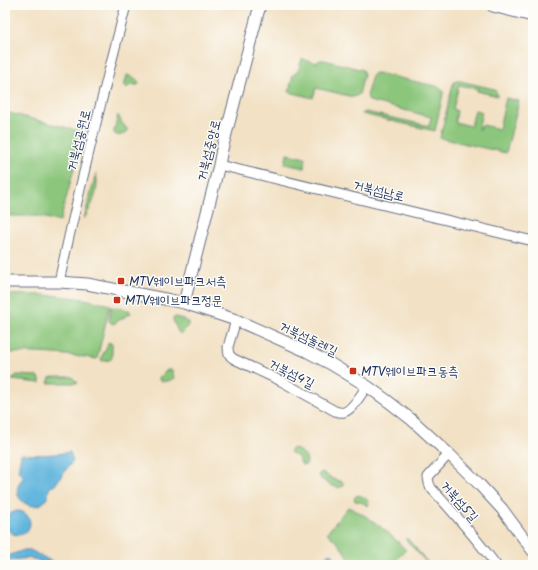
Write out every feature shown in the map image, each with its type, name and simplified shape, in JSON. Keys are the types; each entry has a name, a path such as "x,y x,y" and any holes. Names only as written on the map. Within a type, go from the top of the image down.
{"main road":[{"path":"493,5 533,15"}],"street":[{"name":"거북섬공원로","path":"59,282 72,221 126,5"},
{"name":"거북섬중앙로","path":"184,303 222,149 260,5"},
{"name":"거북섬남로","path":"219,165 533,241"},
{"name":"거북섬둘레길","path":"5,282 59,282 86,284 155,296 184,303 236,320 306,351 367,386 412,420 478,483 502,509 533,551"},
{"name":"거북섬4길","path":"236,320 228,347 230,356 281,380 335,411 340,413 351,408 367,386"},
{"name":"거북섬5길","path":"449,454 428,477 431,488 484,548 496,565"}],"green space":[{"path":"302,59 316,63 320,60 324,60 363,70 364,74 359,94 353,97 316,88 313,98 289,92 293,75 298,71"},
{"path":"375,73 440,87 443,94 435,131 362,114 366,112 429,126 431,117 369,101 368,89 372,76"},
{"path":"127,75 136,79 139,84 131,85 126,88 124,87"},
{"path":"457,81 494,89 497,93 497,96 477,91 478,89 459,85 453,109 457,111 455,122 471,126 475,110 482,112 478,130 483,125 499,129 506,98 519,101 506,153 440,138 453,83"},
{"path":"5,112 84,132 60,221 36,216 5,216"},
{"path":"118,115 128,130 125,134 116,135 114,133"},
{"path":"287,154 306,158 304,168 285,164"},
{"path":"96,173 96,191 84,219"},
{"path":"5,295 58,296 84,299 110,305 97,359 51,354 5,353"},
{"path":"111,307 129,310 131,313 113,324 109,321"},
{"path":"176,317 188,322 187,327 181,334 178,332 173,320 173,318"},
{"path":"109,342 112,344 112,358 110,360 102,361 101,358"},
{"path":"167,370 172,370 174,378 167,381 160,381 159,378"},
{"path":"17,375 37,376 40,379 40,383 12,380"},
{"path":"52,377 72,377 78,383 48,383"},
{"path":"293,448 305,456 307,459 306,465 302,465 298,457 291,453 290,450"},
{"path":"322,472 333,479 342,482 344,485 341,487 335,487 329,484 319,476"},
{"path":"357,495 365,498 369,505 368,506 361,502 355,501 354,498"},
{"path":"348,507 364,515 379,526 406,550 390,565 354,565 338,543 327,533"},
{"path":"405,539 408,539 429,565"}],"water":[{"path":"70,452 73,461 55,485 49,488 47,498 41,504 34,506 21,500 18,494 18,486 24,477 18,471 21,454 58,454"},
{"path":"18,511 23,512 29,518 29,528 23,534 18,535 13,534 7,528 6,523 7,518 13,512"},
{"path":"24,550 30,550 58,565 47,565 30,558 5,561 5,557"},
{"path":"329,553 332,554 340,565 318,565"}],"place":[{"name":"MTV웨이브파크서측","path":"121,281"},
{"name":"MTV웨이브파크정문","path":"117,300"},
{"name":"MTV웨이브파크동측","path":"353,371"}]}
